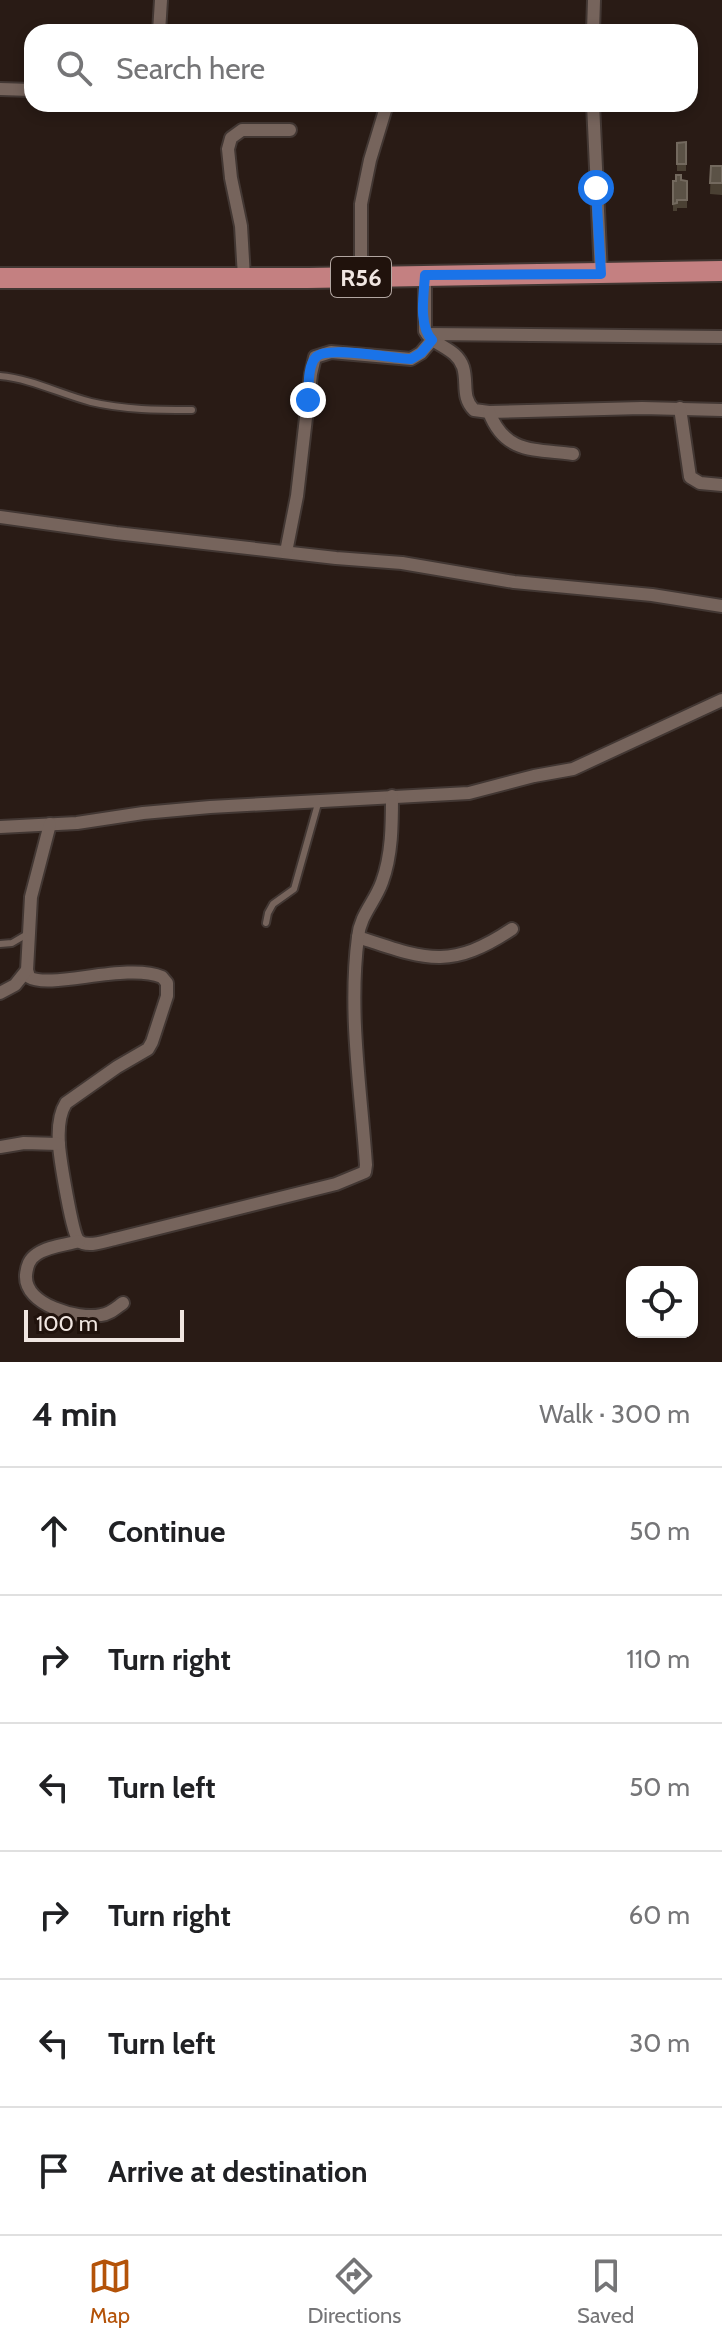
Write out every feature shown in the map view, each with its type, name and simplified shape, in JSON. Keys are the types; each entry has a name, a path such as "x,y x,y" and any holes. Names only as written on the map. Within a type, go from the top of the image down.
{"main road":[{"name":"R56","path":"0,278 361,277 722,271"}],"street":[{"path":"160,24 161,0"},
{"path":"593,24 594,0"},
{"path":"0,89 24,90"},
{"path":"361,277 361,204 385,112"},
{"path":"593,112 601,274"},
{"path":"244,277 241,226 230,168 229,143 242,130 290,130"},
{"path":"286,552 297,496 315,357 331,352 411,359 421,353 429,337 424,320 425,275"},
{"path":"429,337 722,337"},
{"path":"429,337 446,346 459,361 463,367 465,396 471,407 479,412 722,410"},
{"path":"680,408 690,477 700,483 722,485"},
{"path":"489,412 494,426 507,441 524,447 573,454"},
{"path":"0,517 116,533 402,563 514,582 652,595 722,606"},
{"path":"0,827 77,823 143,813 319,800 469,793 573,769 722,700"},
{"path":"123,1303 98,1316 49,1306 38,1301 28,1290 27,1265 40,1251 79,1241 88,1244 115,1239 336,1184 365,1172 355,1035 358,937 364,912 385,873 392,796"},
{"path":"50,824 31,897 29,977 39,982 93,974 142,972 162,977 167,983 167,996 148,1049 66,1103 60,1116 59,1144 70,1211 79,1241"},
{"path":"358,937 413,954 451,957 480,949 512,929"},
{"path":"0,993 18,981 27,970"},
{"path":"0,1147 24,1143 59,1144"}],"lane":[{"path":"0,376 25,380 115,407 192,410"},
{"path":"266,923 273,904 291,892 296,883 319,800"},
{"path":"0,944 12,943 29,933"}],"building":[{"path":"686,142 686,164 677,164 677,143"},
{"path":"711,166 722,166 722,183 710,183"},
{"path":"676,175 687,181 687,200 677,200 673,204 673,181 676,181"}],"route":[{"path":"308,400 312,365 315,357 321,354 339,352 411,359 421,353 432,340 425,331 425,275 601,274 596,188"}]}
